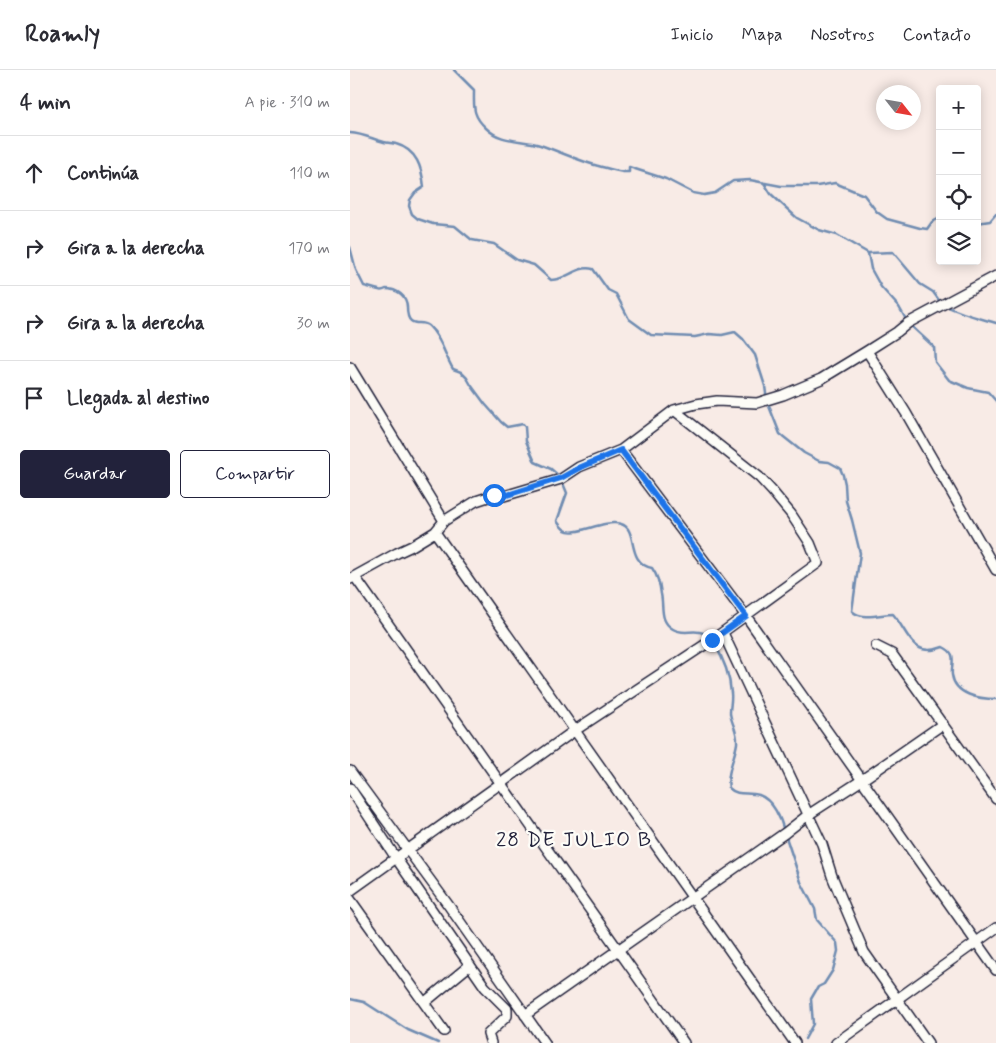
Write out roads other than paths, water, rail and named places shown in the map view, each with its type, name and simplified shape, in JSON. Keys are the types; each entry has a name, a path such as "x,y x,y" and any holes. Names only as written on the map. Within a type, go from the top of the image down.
{"street":[{"path":"684,1043 352,578 435,532 444,520 476,501 494,495 504,496 561,478 621,450 674,410 717,401 757,404 821,379 897,332 908,323 996,276"},
{"path":"867,351 911,421 996,570"},
{"path":"350,367 444,520"},
{"path":"350,892 500,783 574,731 723,632 818,563 810,542 791,514 759,477 674,410"},
{"path":"621,450 746,616 996,970"},
{"path":"435,532 795,1043"},
{"path":"723,632 822,844 832,876 864,952 928,1043"},
{"path":"876,646 892,654 996,798"},
{"path":"525,1015 808,815 943,724"},
{"path":"350,771 449,906 545,1043"},
{"path":"350,788 485,987 507,1009 507,1016 488,1034 491,1043"},
{"path":"350,899 444,1031"},
{"path":"836,1043 996,928"},
{"path":"424,1003 470,965"}],"waterway":[{"path":"454,70 474,90 475,110 478,119 486,128 498,136 540,145 616,171 629,172 629,167 666,179 693,193 704,195 715,193 733,181 750,180 781,186 817,186 835,183 864,195 877,212 887,219 927,229 936,220"},
{"path":"350,133 396,144 414,155 422,173 424,187 415,193 410,200 409,206 412,214 418,219 433,224 455,226 472,240 494,244 517,260 534,265 551,280 562,278 582,269 593,269 608,290 616,294 629,319 651,335 695,337 735,332 743,339 755,355 765,386 767,401 780,434 804,453 819,461 829,462 840,468 843,475 846,501 860,553 852,611 861,616 893,614 912,642 918,647 924,650 943,647 950,652 953,657 952,673 954,682 958,687 975,697 996,699"},
{"path":"764,183 771,194 797,218 819,230 837,235 868,253 871,269 881,287 899,307 908,323 934,347 935,362 949,380 968,388 988,392 996,401"},
{"path":"981,222 990,221 996,214"},
{"path":"350,247 356,270 364,286 381,290 390,289 401,294 407,303 410,320 427,325 433,330 453,369 461,372 467,378 485,404 501,422 507,427 523,424 526,441 535,462 551,469 559,476"},
{"path":"869,253 893,252 920,284 933,292 941,303"},
{"path":"946,306 964,314 996,323"},
{"path":"562,481 567,493 557,521 562,527 570,532 614,523 626,527 630,532 638,559 644,565 652,568 657,577 664,618 669,626 682,632 701,632 710,638"},
{"path":"714,643 728,673 731,696 730,713 737,739 728,783 729,788 732,791 764,797 776,810 784,831"},
{"path":"786,837 801,882 815,909 817,920 837,943 838,951 833,970 824,984 818,987 811,999 813,1024 805,1039"},
{"path":"350,999 364,1002 408,1030 438,1043"}],"district":[{"name":"28 DE JULIO B","path":"574,840"}]}
